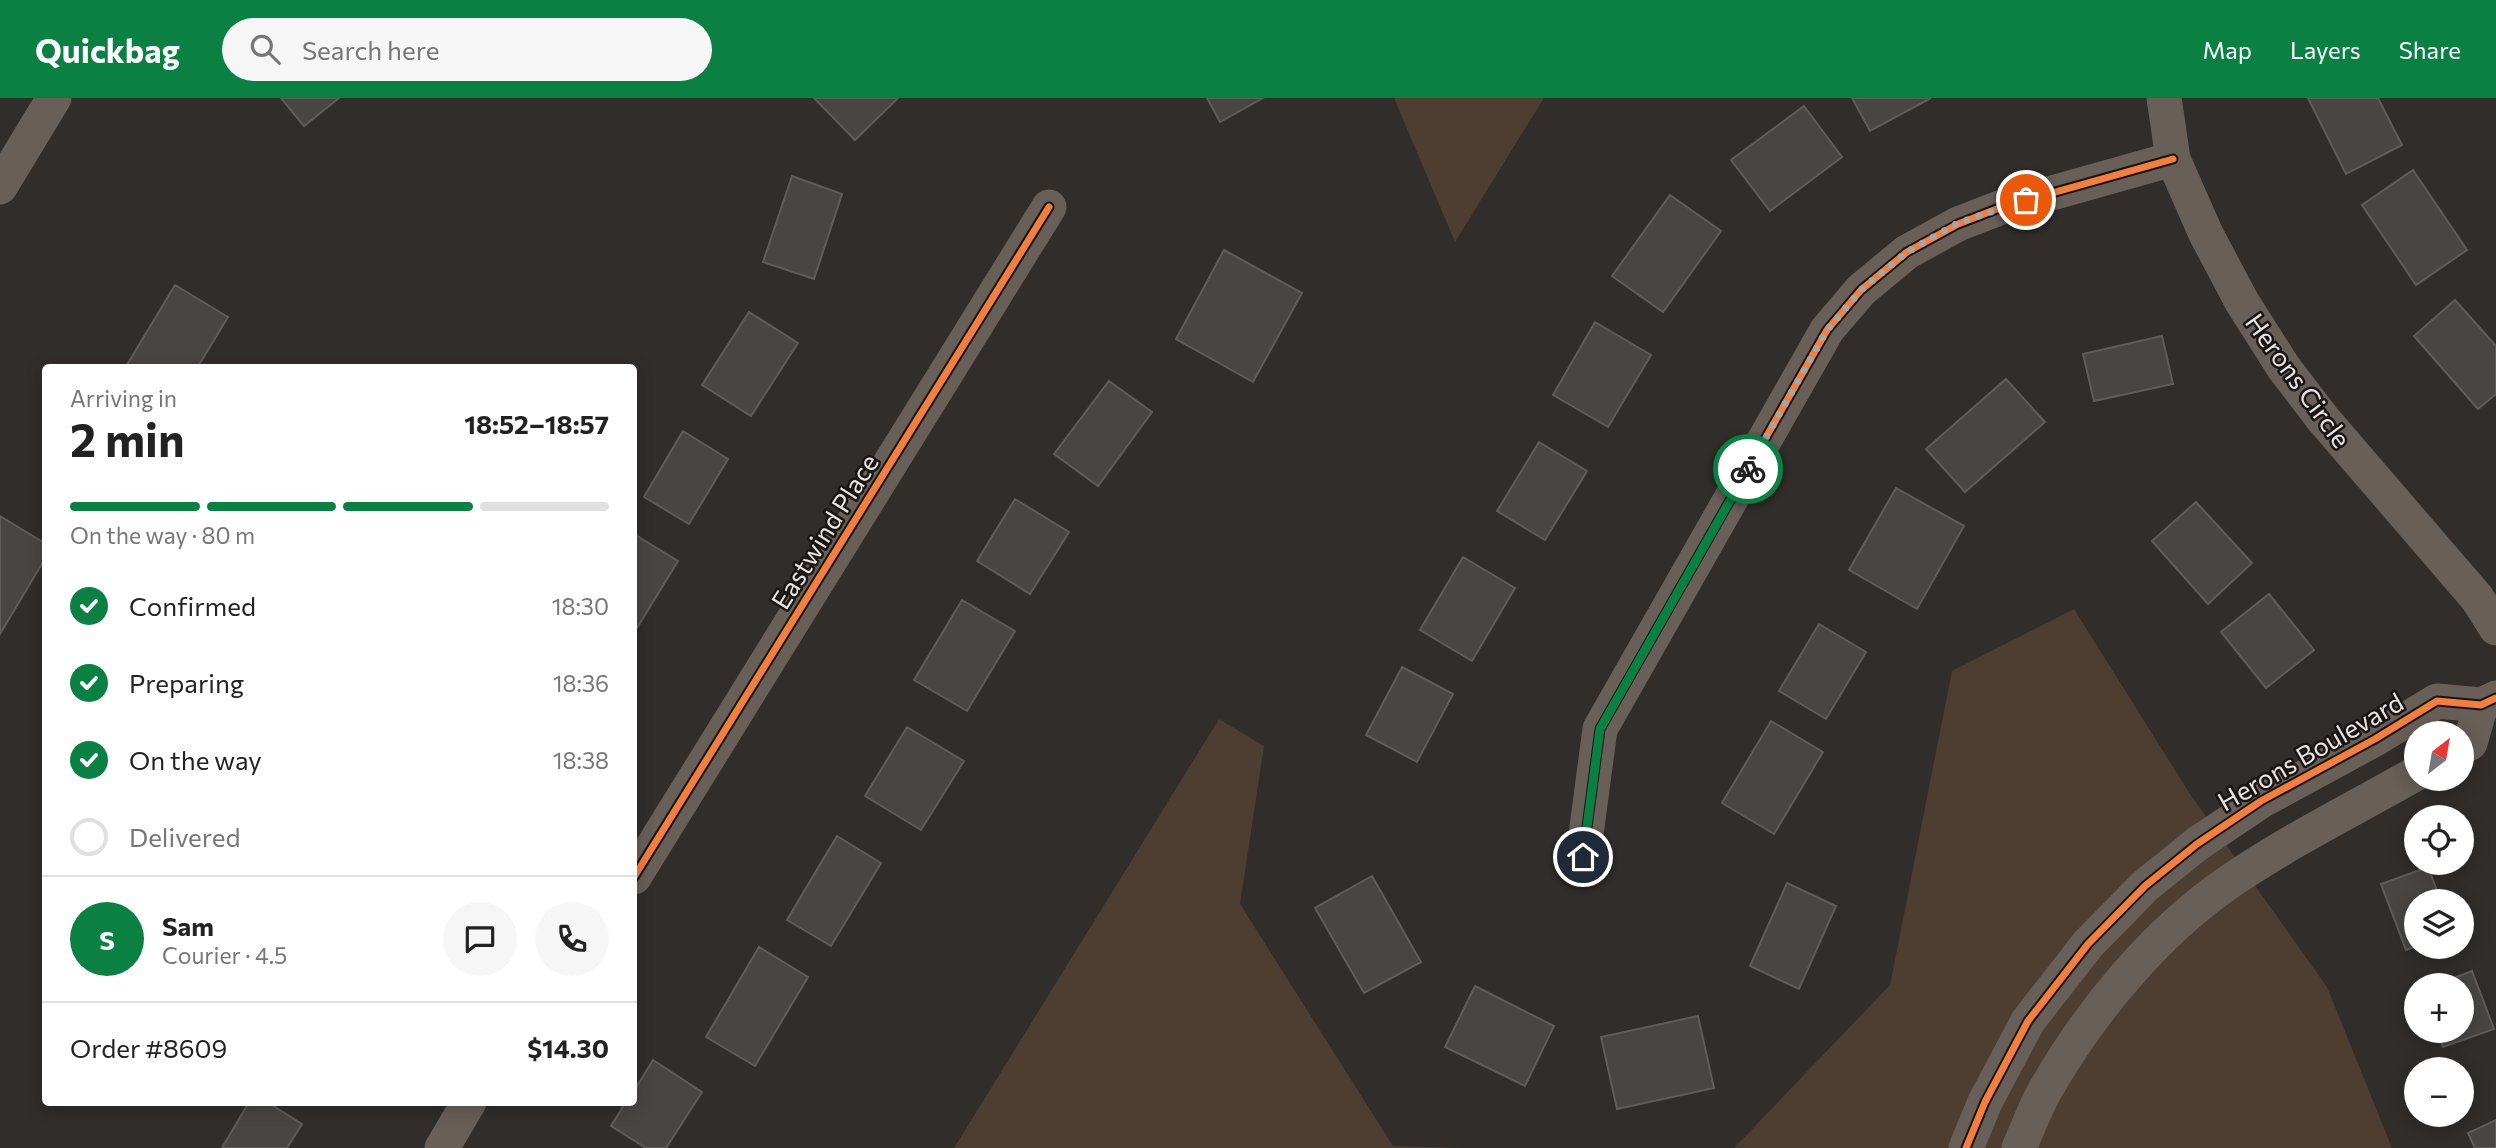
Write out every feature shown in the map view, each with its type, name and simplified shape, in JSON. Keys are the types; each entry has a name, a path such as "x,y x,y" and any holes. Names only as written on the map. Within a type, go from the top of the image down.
{"street":[{"path":"0,187 54,98"},
{"name":"Herons Circle","path":"2164,98 2173,159 2212,246 2242,302 2284,368 2323,419 2477,598 2496,628"},
{"path":"1583,857 1600,729 1827,330 1861,290 1907,252 1958,223 2002,207 2173,159"},
{"name":"Eastwind Place","path":"637,872 1049,207"},
{"name":"Herons Boulevard","path":"1966,1148 1984,1102 2028,1021 2088,944 2145,886 2197,844 2261,801 2437,701 2488,701 2474,734"},
{"path":"2019,1148 2042,1096 2081,1033 2141,959 2179,921 2230,881 2268,857 2404,780"},
{"path":"442,1148 467,1106"}],"shaded area":[{"path":"1394,98 1544,98 1455,242"},
{"path":"2074,609 2190,794 2327,987 2392,1148 1734,1148 1890,985 1952,671"},
{"path":"1219,719 1264,746 1240,904 1393,1146 1467,1148 954,1148"}],"building":[{"path":"281,98 339,98 304,126"},
{"path":"814,98 898,98 855,140"},
{"path":"1207,98 1263,98 1220,122"},
{"path":"1852,98 1931,98 1870,131"},
{"path":"2308,98 2378,98 2402,145 2346,174"},
{"path":"1804,106 1842,157 1770,211 1731,160"},
{"path":"2413,170 2467,250 2416,285 2362,205"},
{"path":"792,176 842,194 814,279 763,262"},
{"path":"1670,195 1721,231 1663,312 1612,276"},
{"path":"1224,250 1302,293 1253,382 1176,339"},
{"path":"175,285 228,317 199,364 127,364"},
{"path":"2455,300 2496,346 2496,394 2478,409 2414,336"},
{"path":"749,312 798,343 751,416 702,385"},
{"path":"1595,322 1651,355 1608,427 1553,395"},
{"path":"2162,336 2173,384 2094,401 2083,354"},
{"path":"2006,379 2045,422 1965,492 1926,449"},
{"path":"1109,381 1152,412 1098,486 1054,454"},
{"path":"683,431 728,459 689,524 644,497"},
{"path":"1539,442 1587,471 1545,540 1497,511"},
{"path":"1896,488 1964,526 1917,609 1849,570"},
{"path":"1015,499 1069,532 1030,594 977,561"},
{"path":"2196,502 2252,563 2208,604 2152,541"},
{"path":"0,516 42,542 42,564 0,634"},
{"path":"637,536 678,561 637,628"},
{"path":"1463,557 1515,588 1472,661 1420,630"},
{"path":"2269,594 2314,650 2266,688 2221,632"},
{"path":"962,600 1015,631 967,711 914,680"},
{"path":"1819,624 1866,652 1826,719 1779,691"},
{"path":"1402,667 1453,694 1417,762 1366,735"},
{"path":"1771,721 1823,752 1774,834 1722,803"},
{"path":"907,727 964,761 921,830 865,796"},
{"path":"837,836 881,863 831,946 787,920"},
{"path":"2406,875 2431,875 2436,889 2404,889 2404,945 2381,884"},
{"path":"1372,876 1421,962 1364,993 1315,908"},
{"path":"1787,883 1836,906 1799,989 1750,966"},
{"path":"759,947 808,977 755,1066 706,1037"},
{"path":"2474,976 2494,1029 2474,1036"},
{"path":"1475,986 1554,1026 1525,1086 1445,1047"},
{"path":"1698,1016 1714,1088 1617,1109 1601,1037"},
{"path":"653,1060 702,1092 666,1148 646,1148 611,1126 624,1106 637,1106 637,1086"},
{"path":"247,1106 273,1106 302,1124 287,1148 222,1148"},
{"path":"2496,1120 2496,1148 2475,1148 2468,1133"}],"cycle path":[{"path":"1583,857 1600,729 1827,330 1861,290 1907,252 1958,224 2002,207 2173,159"},
{"path":"637,872 1049,207"},
{"path":"1966,1148 1985,1102 2028,1021 2088,944 2145,886 2197,844 2261,801 2375,739 2437,701 2481,705 2496,698"}],"way so far":[{"path":"1748,469 1827,330 1861,290 1907,252 1958,223 2026,200"}],"route":[{"path":"1583,857 1600,729 1748,469"}]}
